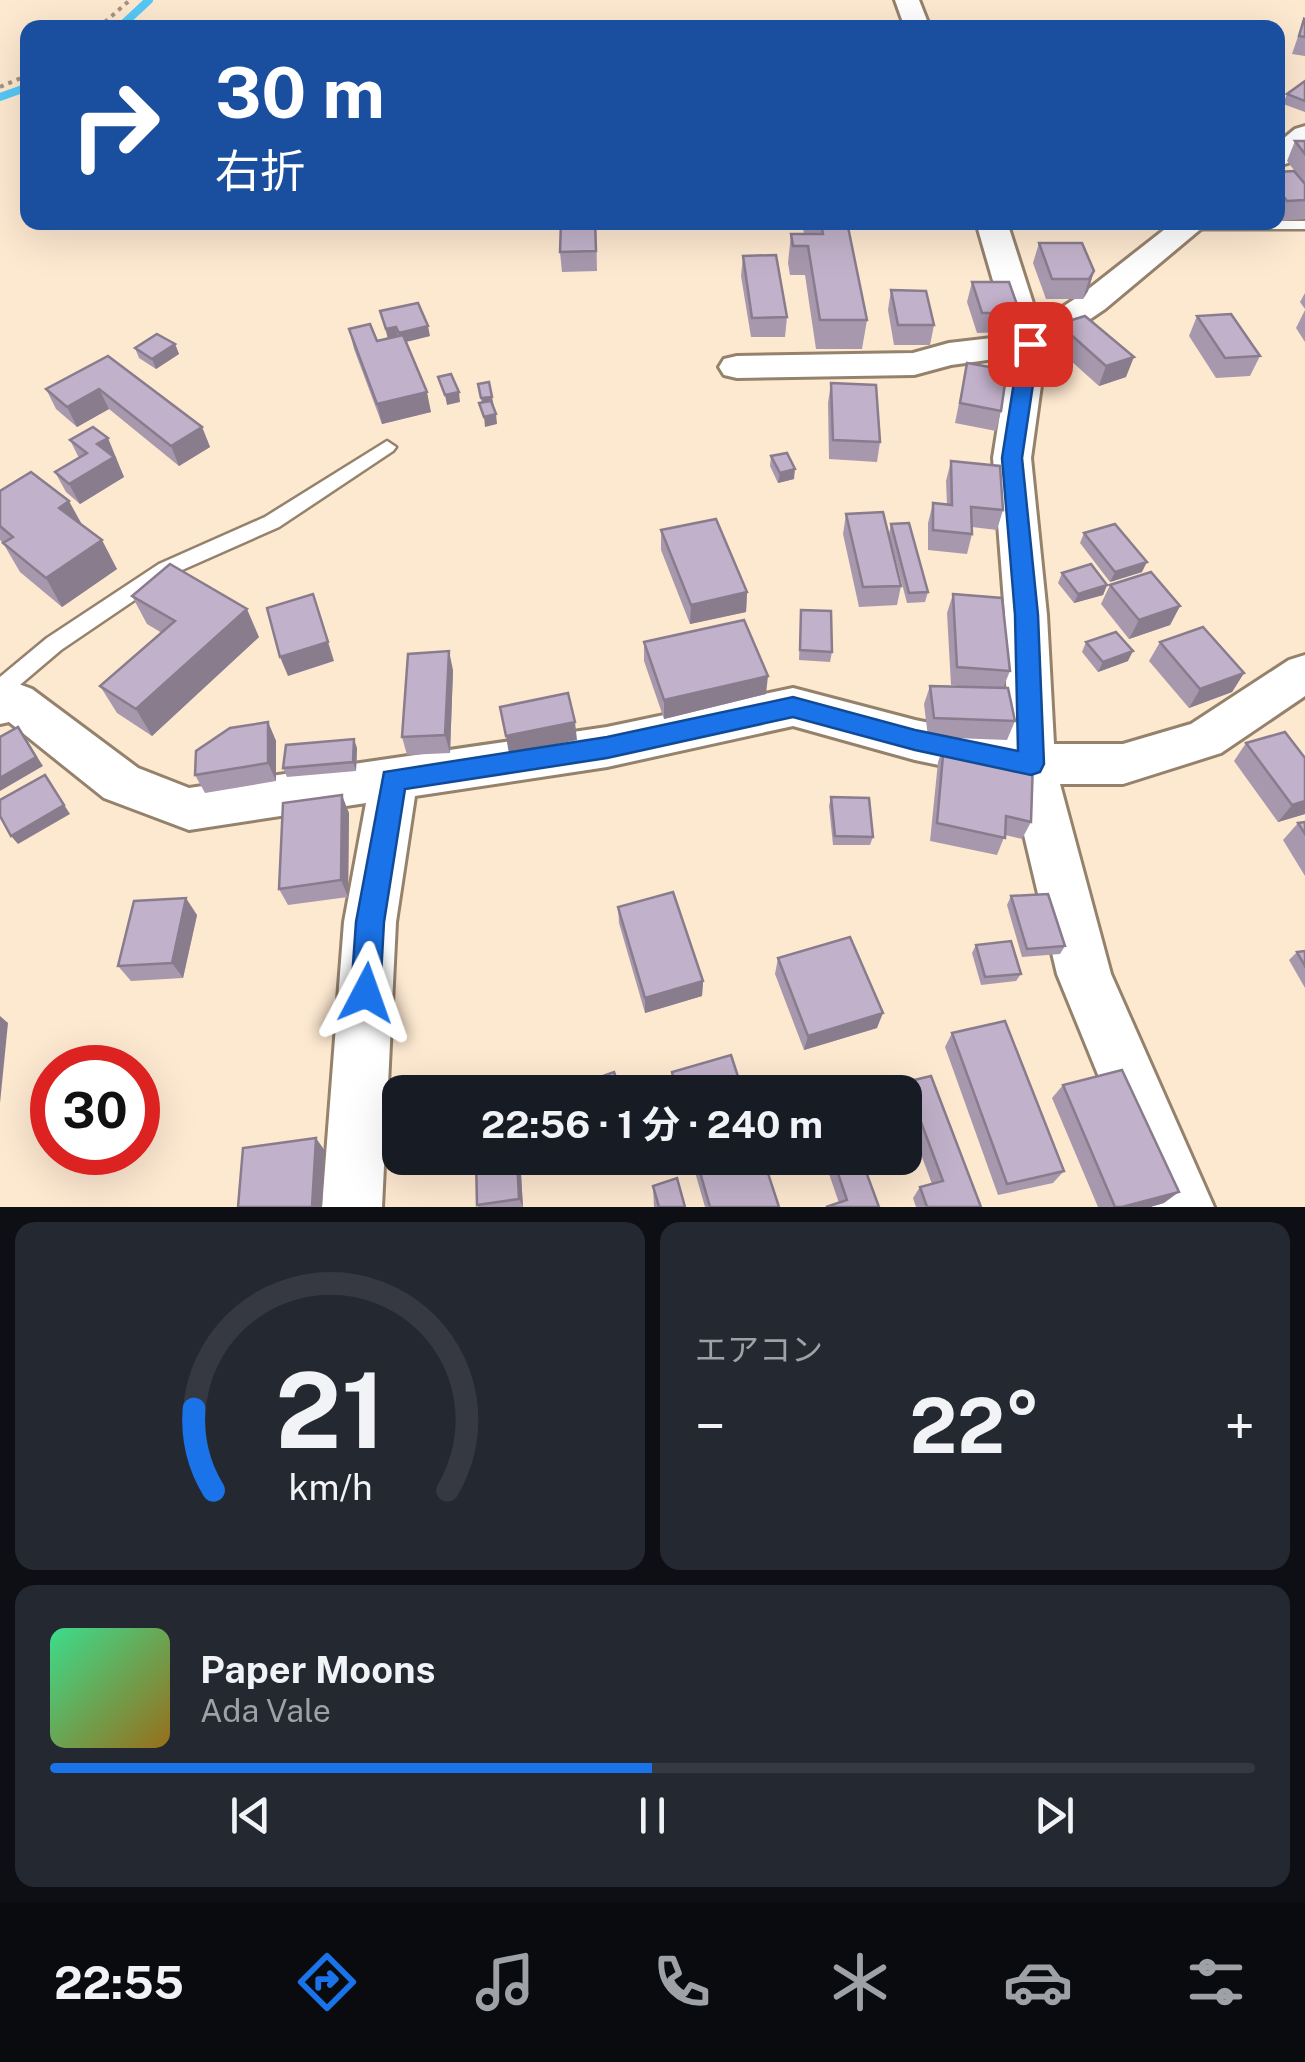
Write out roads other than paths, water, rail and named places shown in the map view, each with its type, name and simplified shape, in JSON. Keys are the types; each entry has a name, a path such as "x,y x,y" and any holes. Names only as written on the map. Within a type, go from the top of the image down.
{"street":[{"path":"994,230 1030,344 1012,458 1026,615 1031,764 1084,974 1156,1150 1184,1207"},
{"path":"737,367 914,364 949,354 1030,344 1094,302 1184,230"},
{"path":"0,705 16,702 121,783 189,808 607,747 793,707 915,740 1031,764 1123,764 1205,739 1305,673"},
{"path":"352,1207 370,922 394,780"}],"lane":[{"path":"0,689 54,644 166,569 272,522 387,447"}],"waterway":[{"path":"128,20 149,0"},
{"path":"0,97 20,90"}]}
